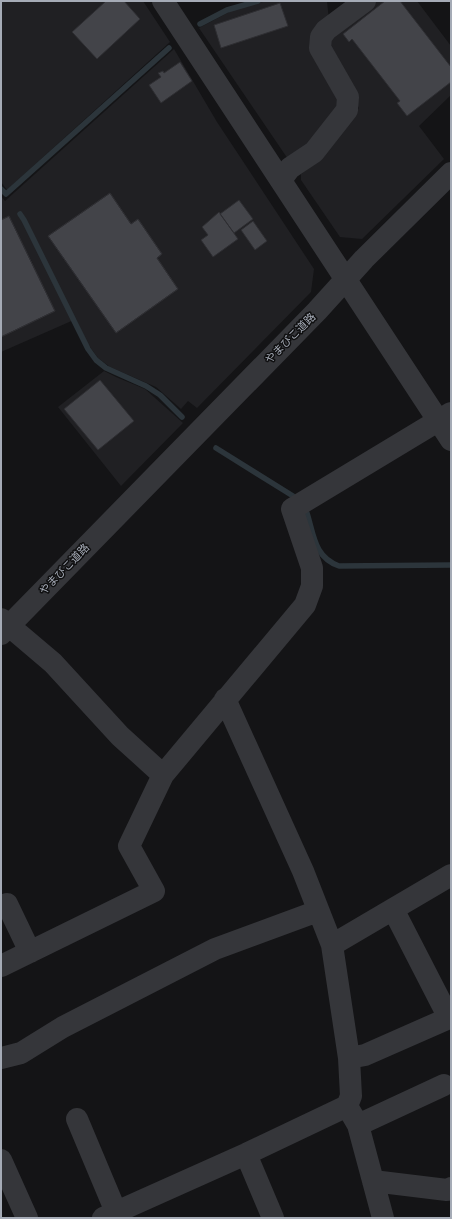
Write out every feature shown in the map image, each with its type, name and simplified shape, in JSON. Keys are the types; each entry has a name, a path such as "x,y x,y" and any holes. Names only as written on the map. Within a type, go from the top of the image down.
{"street":[{"path":"163,1 346,279 445,417 451,440"},
{"path":"281,180 290,168 314,152 347,110 348,97 320,48 321,37 326,30 364,1"},
{"name":"やまびこ道路","path":"4,626 317,311 346,279 451,173"},
{"path":"1,966 154,891 129,846 163,775 305,604 312,586 312,568 292,509 445,417"},
{"path":"4,626 53,663 120,736 163,775"},
{"path":"77,1119 109,1215 246,1154 347,1106 351,1096 349,1058 332,945 318,911 304,870 225,699"},
{"path":"332,945 451,875"},
{"path":"7,904 30,952"},
{"path":"349,1058 365,1055 449,1018 393,909"},
{"path":"1,1058 21,1053 63,1027 215,949 318,911"},
{"path":"358,1125 444,1085"},
{"path":"347,1106 358,1125 383,1218"},
{"path":"246,1154 273,1218"},
{"path":"1,1160 27,1218"},
{"path":"372,1181 447,1190 451,1188"}],"shaded area":[{"path":"1,1 143,1 170,42 7,190 1,182"},
{"path":"268,1 327,1 329,21 317,30 341,97 339,106 306,149 290,162 199,28 231,11 252,4"},
{"path":"375,1 417,1 451,46 451,95 419,126 444,159 362,239 340,237 301,180 301,174 320,160 359,108 329,51 326,38"},
{"path":"174,49 217,122 314,269 311,292 197,408 188,401 181,409 156,387 110,367 98,358 87,343 76,319 1,352 1,196 5,201"},
{"path":"104,371 145,389 183,423 121,486 58,407"}],"building":[{"path":"106,1 124,1 140,19 97,59 72,32"},
{"path":"385,1 400,1 451,67 451,82 407,116 397,103 400,101 352,39 349,42 343,34"},
{"path":"280,3 288,26 221,48 214,25"},
{"path":"180,62 192,81 161,103 149,85 161,77 158,73 163,71 164,73"},
{"path":"110,193 131,224 138,219 162,254 157,258 178,289 116,333 48,236"},
{"path":"110,193 131,224 138,219 162,254 157,258 178,289 116,333 48,236"},
{"path":"239,200 253,219 234,233 220,214"},
{"path":"219,212 238,239 213,257 201,240 208,235 202,227"},
{"path":"9,216 55,311 1,337 1,220"},
{"path":"9,216 55,311 1,337 1,220"},
{"path":"253,221 267,241 255,250 241,230"},
{"path":"100,380 134,421 98,450 64,409"}],"waterway":[{"path":"200,24 227,10 258,1"},
{"path":"1,189 6,194 169,48"},
{"path":"20,214 88,349 96,360 106,368 146,386 160,395 182,417"},
{"path":"216,448 293,496"},
{"path":"307,513 316,544 320,551 324,557 339,566 451,565"}]}
